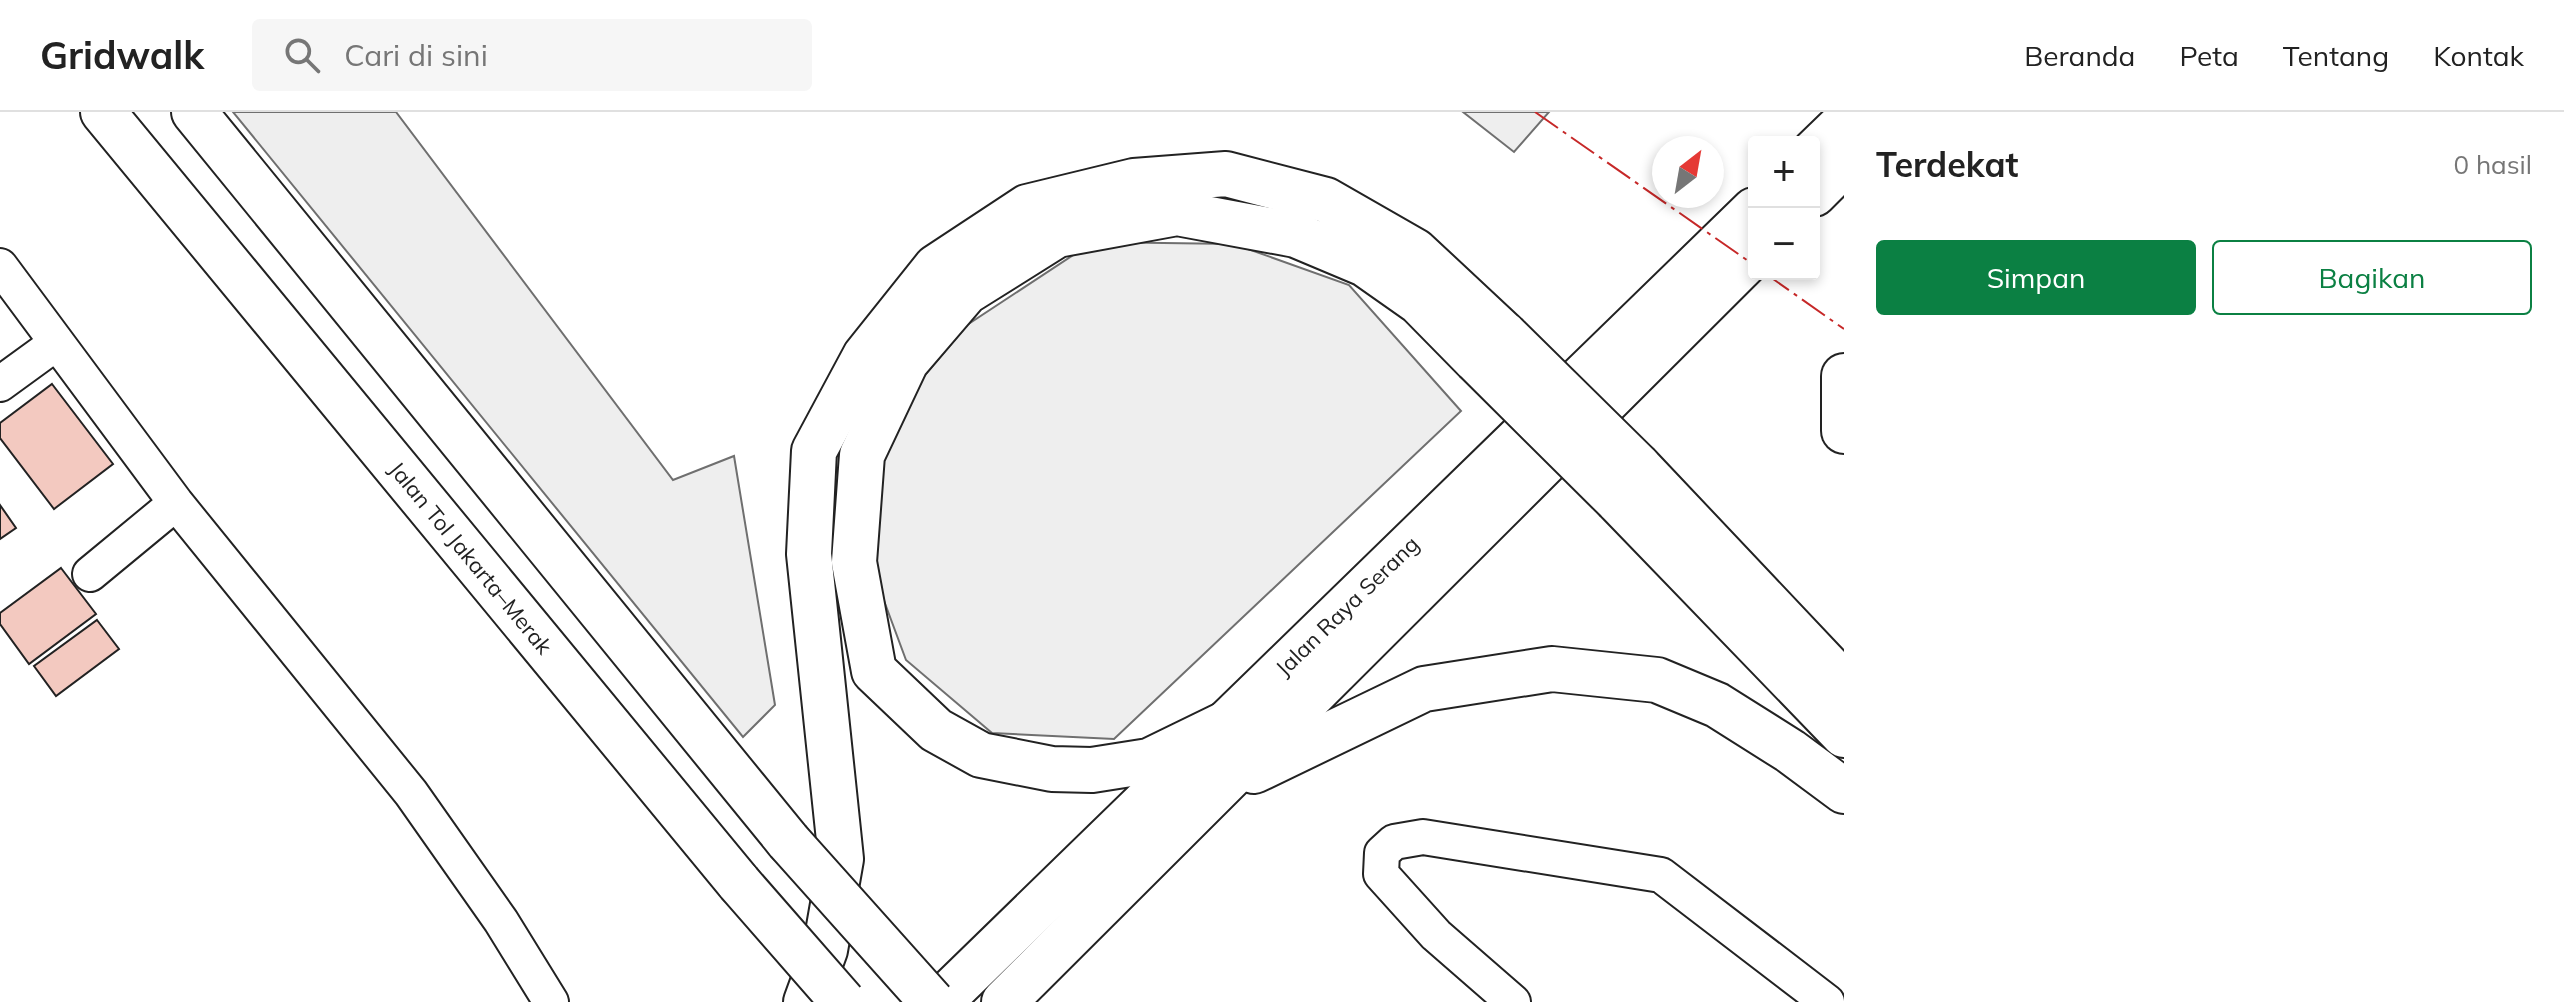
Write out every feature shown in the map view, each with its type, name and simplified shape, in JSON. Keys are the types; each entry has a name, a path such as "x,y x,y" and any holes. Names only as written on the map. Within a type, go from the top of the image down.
{"highway":[{"name":"Jalan Tol Jakarta–Merak","path":"103,112 739,883 843,1002"},
{"path":"194,112 788,841 932,1002"},
{"path":"1820,146 1844,123"},
{"path":"1820,188 1844,164"},
{"path":"806,1002 825,950 841,859 809,554 814,451 865,356 936,267 1027,207 1134,181 1226,174 1326,200 1415,251 1491,347 1627,483 1844,684"},
{"path":"1225,724 1149,761 1092,770 1052,769 981,755 936,730 874,671 854,562 862,455 906,362 966,292 1057,235 1177,213 1296,235 1365,264 1491,347"},
{"name":"Jalan Raya Serang","path":"940,1002 1748,216"},
{"name":"Jalan Raya Serang","path":"1004,1002 1748,260"},
{"path":"1844,376 1844,431"},
{"path":"1627,483 1844,735"},
{"path":"1221,788 1424,689 1552,669 1657,680 1717,705 1790,751 1844,791"}],"lane":[{"path":"0,266 176,503 411,793 501,921 551,1002"},
{"path":"0,384 55,344"},
{"path":"90,574 176,503"},
{"path":"1513,1002 1436,935 1381,874 1382,853 1394,842 1423,837 1661,875 1827,1002"}],"shaded area":[{"path":"233,112 396,112 673,480 734,456 775,705 743,737"},
{"path":"1463,112 1549,112 1514,152"},
{"path":"1093,242 1234,244 1349,285 1461,411 1114,739 992,733 906,660 857,528 894,412 967,325"}],"building":[{"path":"52,384 113,464 54,509 0,438 0,423"},
{"path":"0,505 16,528 0,539"},
{"path":"61,568 96,614 29,664 0,624 0,613"},
{"path":"97,620 119,649 56,696 34,666"}],"power":[{"path":"1535,112 1748,261"},
{"path":"1775,280 1844,329"}]}
